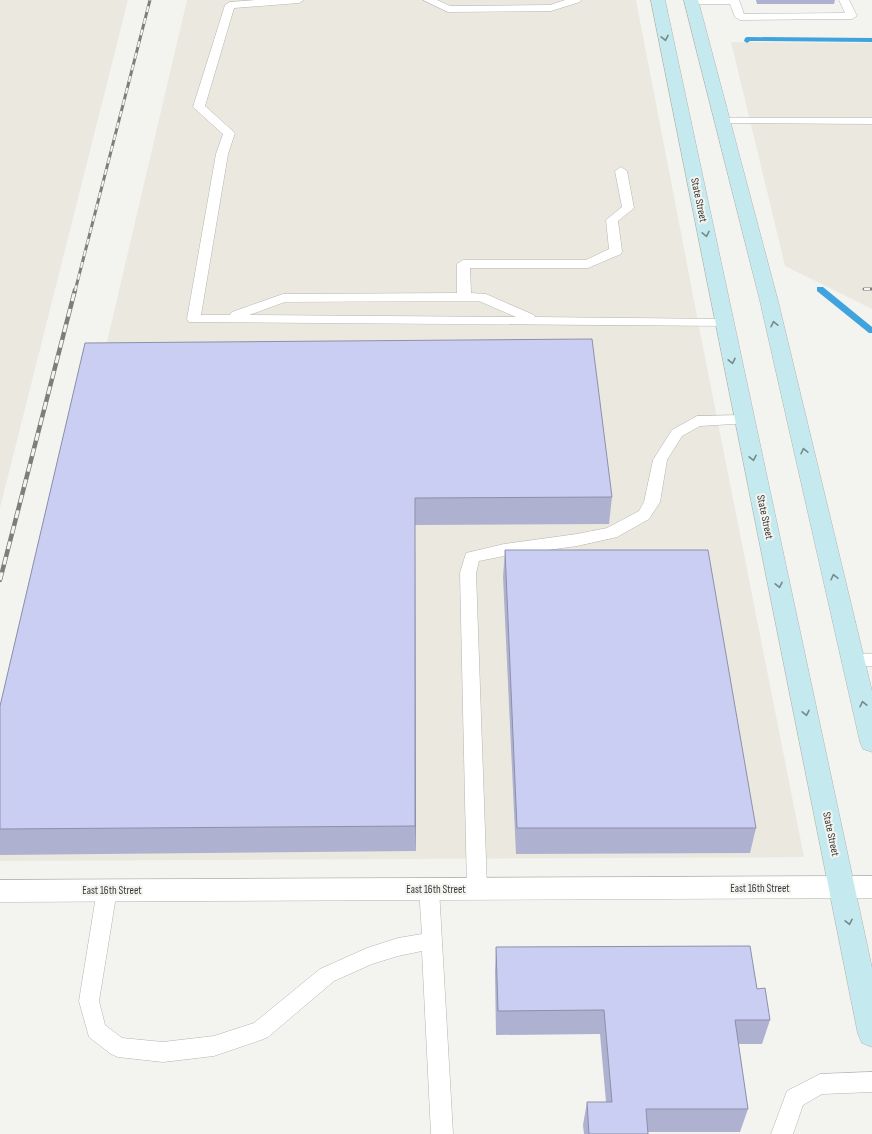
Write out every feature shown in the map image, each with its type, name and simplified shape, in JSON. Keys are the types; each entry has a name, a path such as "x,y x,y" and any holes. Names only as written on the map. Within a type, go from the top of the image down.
{"street":[{"name":"State Street","path":"658,0 872,1034"},
{"path":"691,1 769,301 872,742"},
{"name":"East 16th Street","path":"0,891 872,887"}],"lane":[{"path":"299,0 230,5 199,107 229,133 222,154 194,319 724,323"},
{"path":"428,0 448,9 552,8 576,0"},
{"path":"691,1 734,1 740,17 852,16 844,0"},
{"path":"722,121 872,121"},
{"path":"464,297 463,264 588,264 616,251 612,220 628,208 621,170"},
{"path":"228,319 282,298 481,297 536,321"},
{"path":"477,889 468,573 472,557 504,550 578,540 611,533 644,515 652,502 660,460 677,434 697,421 745,420"},
{"path":"853,660 872,660"},
{"path":"429,889 442,1134"},
{"path":"107,890 94,963 90,1001 96,1030 118,1047 163,1052 214,1046 261,1030 327,975 367,957 398,947 432,941"},
{"path":"782,1134 795,1098 820,1084 872,1082"}],"shaded area":[{"path":"0,0 128,0 0,508"},
{"path":"187,0 636,0 804,857 0,861 0,799"},
{"path":"731,42 872,43 872,309 785,266"}],"building":[{"path":"592,339 612,497 415,498 415,826 0,829 0,706 85,343"},
{"path":"505,550 708,550 756,828 517,828"},
{"path":"750,946 757,989 765,988 770,1020 735,1020 748,1109 646,1109 648,1134 589,1134 587,1102 612,1102 604,1010 498,1011 496,947"}],"waterway":[{"path":"747,41 747,39 872,40"},
{"path":"820,289 872,331"}],"railway":[{"path":"75,291 150,0"},
{"path":"864,289 872,289"},
{"path":"0,580 75,290"}]}
